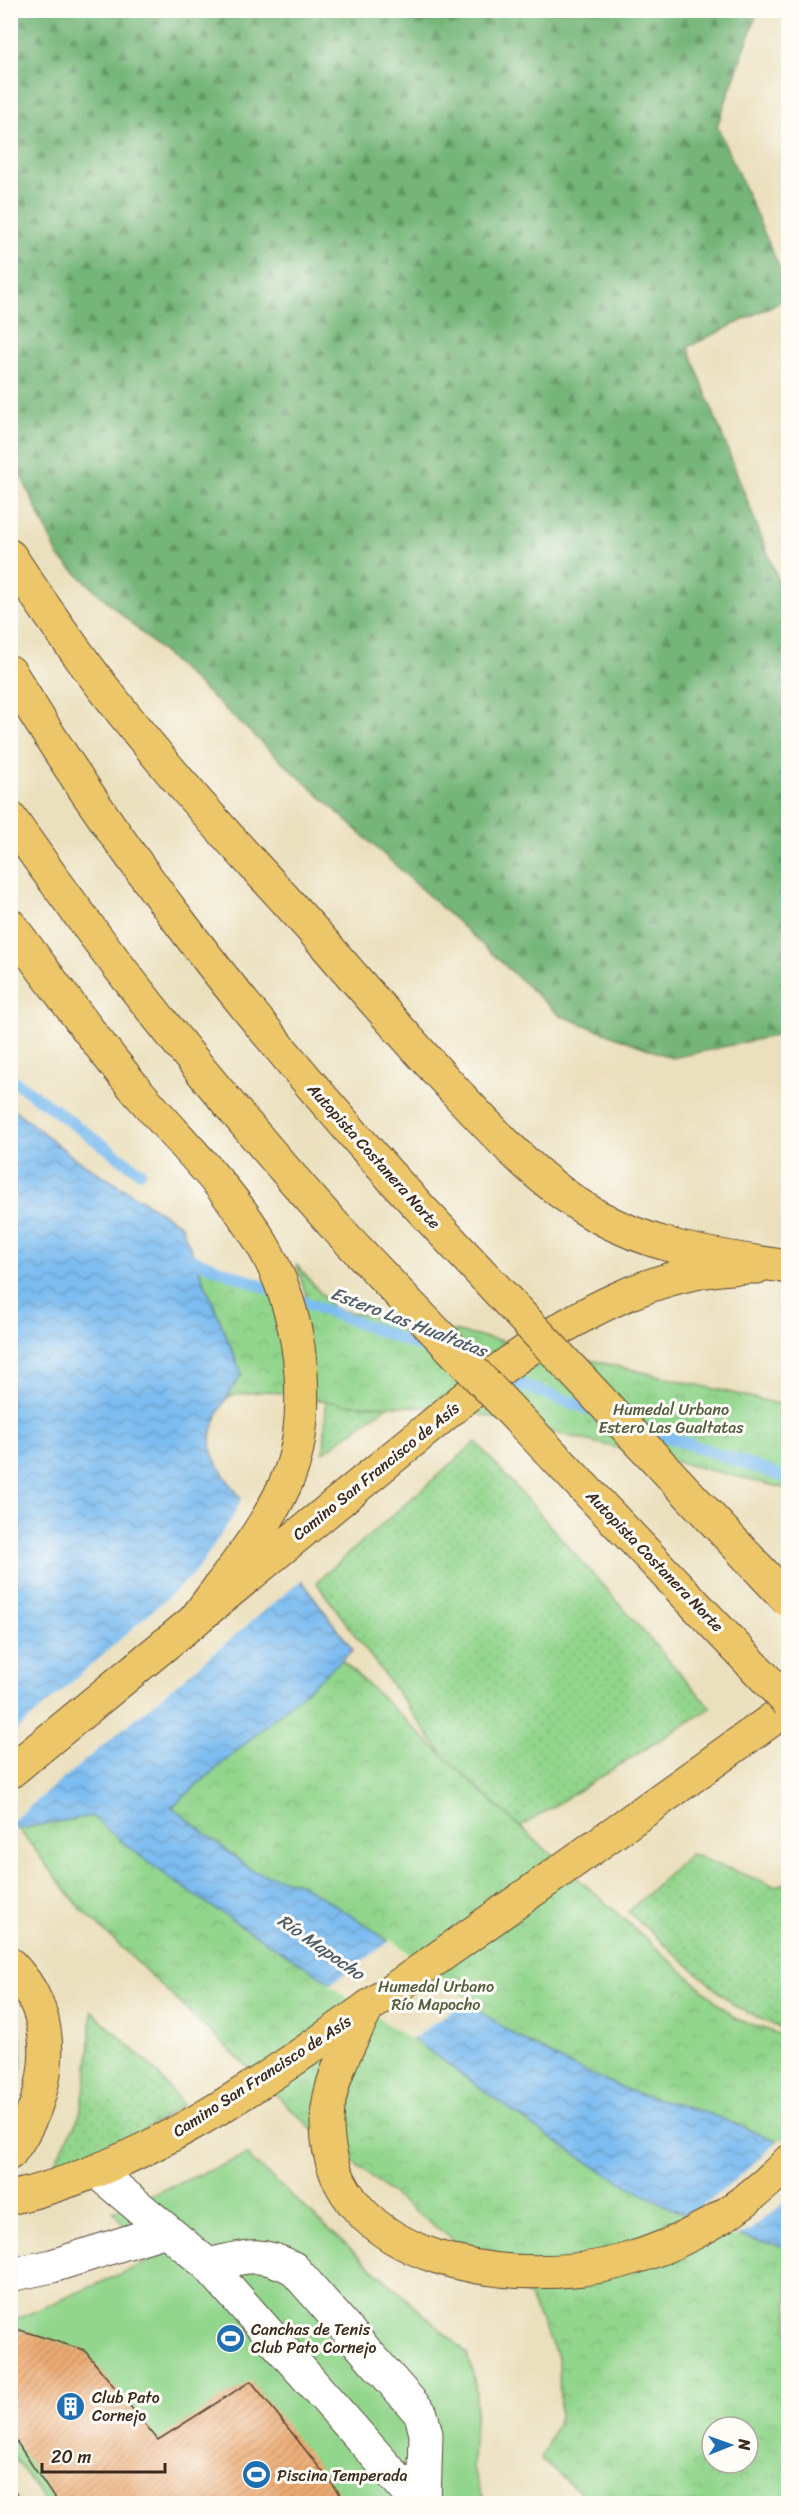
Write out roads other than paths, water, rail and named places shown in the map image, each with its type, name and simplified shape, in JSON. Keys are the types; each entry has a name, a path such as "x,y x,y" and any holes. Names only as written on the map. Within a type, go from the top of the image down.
{"main road":[{"path":"10,556 66,639 165,765 247,854 407,1039 505,1144 550,1184 593,1214 626,1231 661,1245 789,1268"},
{"name":"Autopista Costanera Norte","path":"10,672 90,798 160,898 241,1003 393,1179 789,1600"},
{"name":"Autopista Costanera Norte","path":"10,818 72,907 155,1017 242,1123 333,1224 789,1702"},
{"path":"10,926 68,1004 137,1090 220,1182 263,1245 282,1282 294,1323 303,1401 299,1438 290,1472 249,1545 194,1621"},
{"name":"Camino San Francisco de Asís","path":"10,1772 499,1370 543,1338 624,1295 674,1279 748,1267 789,1268"},
{"name":"Camino San Francisco de Asís","path":"10,2198 96,2171 171,2135 259,2080 368,2007 789,1708"},
{"path":"10,1964 23,1977 37,1999 44,2026 46,2054 44,2082 34,2111 22,2137 10,2153"},
{"path":"368,2007 350,2041 332,2092 327,2125 330,2149 343,2189 354,2205 366,2218 388,2234 423,2253 464,2264 532,2272 574,2269 621,2261 662,2248 698,2232 752,2196 789,2162"}],"lane":[{"path":"96,2171 208,2265 419,2504"},
{"path":"10,2275 52,2266 166,2230"},
{"path":"208,2265 255,2255 275,2259 293,2268 421,2414 426,2434 424,2504"}],"water":[{"name":"Río Mapocho","path":"10,1106 73,1157 181,1225 242,1374 224,1401 215,1421 211,1442 213,1456 223,1474 353,1650 172,1807 253,1871 301,1884 365,1924 478,2010 520,2038 561,2061 627,2090 710,2114 788,2145 788,2247 740,2236 688,2216 589,2163 359,2001 155,1867 92,1816 11,1830"}],"waterway":[{"path":"10,1078 140,1172"},
{"name":"Estero Las Hualtatas","path":"181,1255 445,1356"},
{"name":"Estero Las Hualtatas","path":"498,1376 600,1413"},
{"name":"Estero Las Hualtatas","path":"639,1427 788,1478"}],"place":[{"name":"Canchas de Tenis Club Pato Cornejo","path":"230,2338"},
{"name":"Club Pato Cornejo","path":"71,2406"},
{"name":"Piscina Temperada","path":"256,2475"}],"park label":[{"name":"Humedal Urbano Estero Las Gualtatas","path":"671,1418"},
{"name":"Humedal Urbano Río Mapocho","path":"436,1995"}]}
